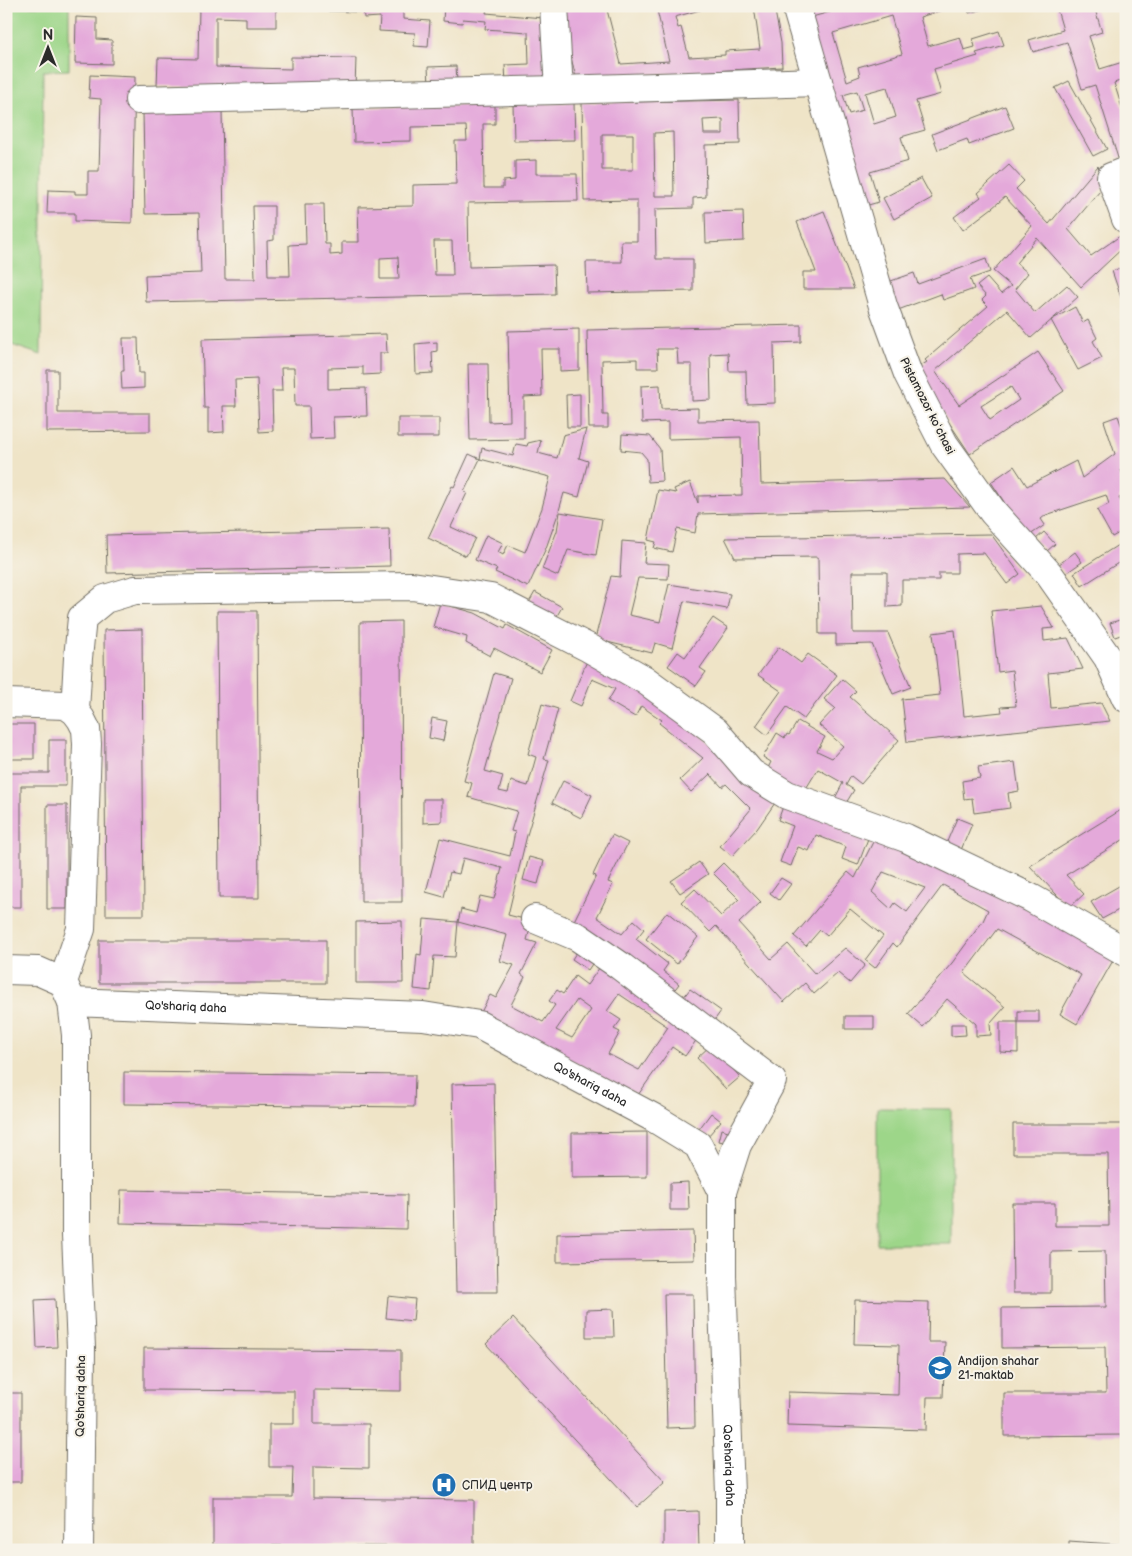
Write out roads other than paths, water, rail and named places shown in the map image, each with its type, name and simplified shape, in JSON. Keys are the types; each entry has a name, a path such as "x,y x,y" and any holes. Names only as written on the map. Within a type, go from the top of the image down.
{"street":[{"path":"554,6 559,90"},
{"name":"Pistamozor koʻchasi","path":"804,8 818,82 883,306 908,374 944,444 993,512 1054,582 1108,658 1126,698"},
{"path":"138,100 818,82"},
{"path":"1126,171 1110,177 1126,219"},
{"path":"75,712 82,618 105,599 135,590 412,586 491,598 589,648 645,680 715,731 751,773 787,795 906,838 1031,898 1126,952"},
{"path":"6,703 66,705 75,712 86,729 81,928 67,992"},
{"path":"535,919 578,938 619,965 772,1081 737,1145 722,1192"},
{"name":"Qo'shariq daha","path":"6,970 38,971 67,992 423,1016 479,1025 654,1118 698,1145 722,1192 730,1550"},
{"name":"Qo'shariq daha","path":"67,992 76,1035 76,1235 81,1348 79,1550"}],"place":[{"name":"Andijon shahar 21-maktab","path":"940,1368"},
{"name":"СПИД центр","path":"444,1485"}]}
